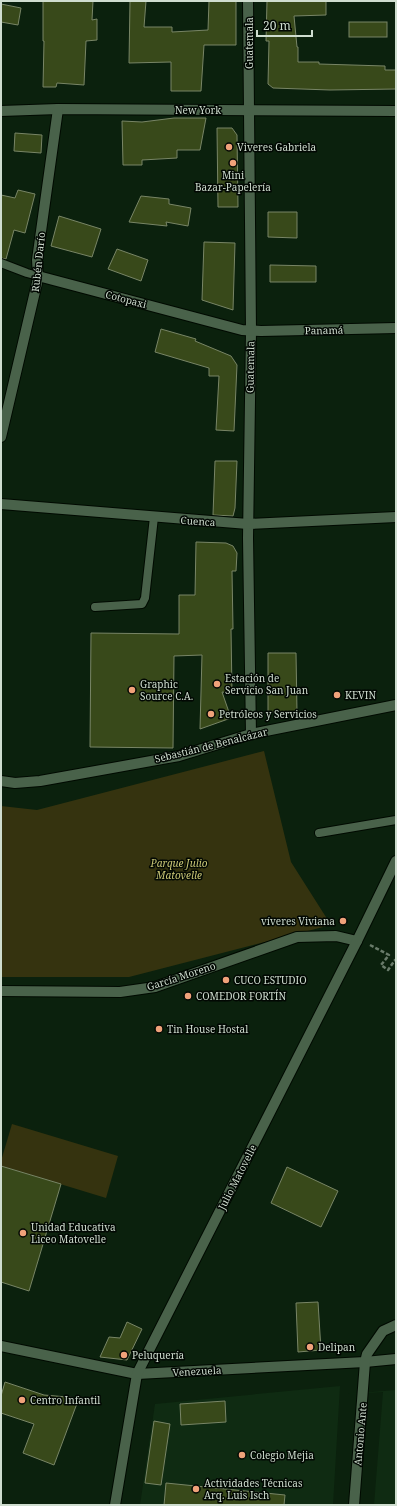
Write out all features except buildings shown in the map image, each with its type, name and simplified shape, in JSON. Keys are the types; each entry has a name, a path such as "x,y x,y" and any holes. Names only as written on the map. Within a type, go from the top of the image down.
{"street":[{"name":"Guatemala","path":"248,1 251,331 248,524 251,734"},
{"name":"Rubén Darío","path":"1,437 38,276 37,260 58,110"},
{"name":"New York","path":"1,111 396,110"},
{"name":"Cotopaxi","path":"38,276 242,330 251,331"},
{"name":"Panamá","path":"251,331 396,328"},
{"name":"Cuenca","path":"1,504 248,524 396,517"},
{"name":"Sebastián de Benalcázar","path":"1,781 15,783 40,781 179,756 251,734 396,705"},
{"name":"Julio Matovelle","path":"115,1505 137,1374 357,941 396,861"},
{"name":"García Moreno","path":"1,991 120,992 156,987 297,937 336,936 357,941"},
{"path":"365,1362 368,1354 383,1332 396,1326"},
{"name":"Venezuela","path":"1,1346 137,1374 365,1362 396,1359"},
{"name":"Antonio Ante","path":"354,1505 365,1362"}],"lane":[{"name":"Cotopaxi","path":"1,263 38,276"},
{"path":"95,607 142,604 145,598 154,517"},
{"path":"320,833 396,820"}],"path":[{"path":"357,941 375,947 388,955 382,966 388,970 395,960 396,961"}],"shaded area":[{"name":"Colegio Mejia","path":"340,1386 333,1505 140,1505 155,1404"},
{"path":"396,1390 396,1505 374,1505 383,1392 348,1394"}],"green space":[{"name":"Parque Julio Matovelle","path":"264,751 291,862 331,925 129,977 1,977 1,806 37,810"},
{"path":"12,1124 118,1156 106,1198 1,1166 1,1161"}],"place":[{"name":"Viveres Gabriela","path":"229,147"},
{"name":"Mini Bazar-Papelería","path":"233,163"},
{"name":"Estación de Servicio San Juan","path":"217,684"},
{"name":"Graphic Source C.A.","path":"132,690"},
{"name":"KEVIN","path":"337,695"},
{"name":"Petróleos y Servicios","path":"211,714"},
{"name":"víveres Viviana","path":"343,921"},
{"name":"CUCO ESTUDIO","path":"226,980"},
{"name":"COMEDOR FORTÍN","path":"188,996"},
{"name":"Tin House Hostal","path":"159,1029"},
{"name":"Unidad Educativa Liceo Matovelle","path":"23,1233"},
{"name":"Delipan","path":"310,1347"},
{"name":"Peluquería","path":"124,1355"},
{"name":"Centro Infantil","path":"22,1400"},
{"name":"Colegio Mejia","path":"242,1455"},
{"name":"Actividades Técnicas Arq. Luis Isch","path":"196,1489"}]}
